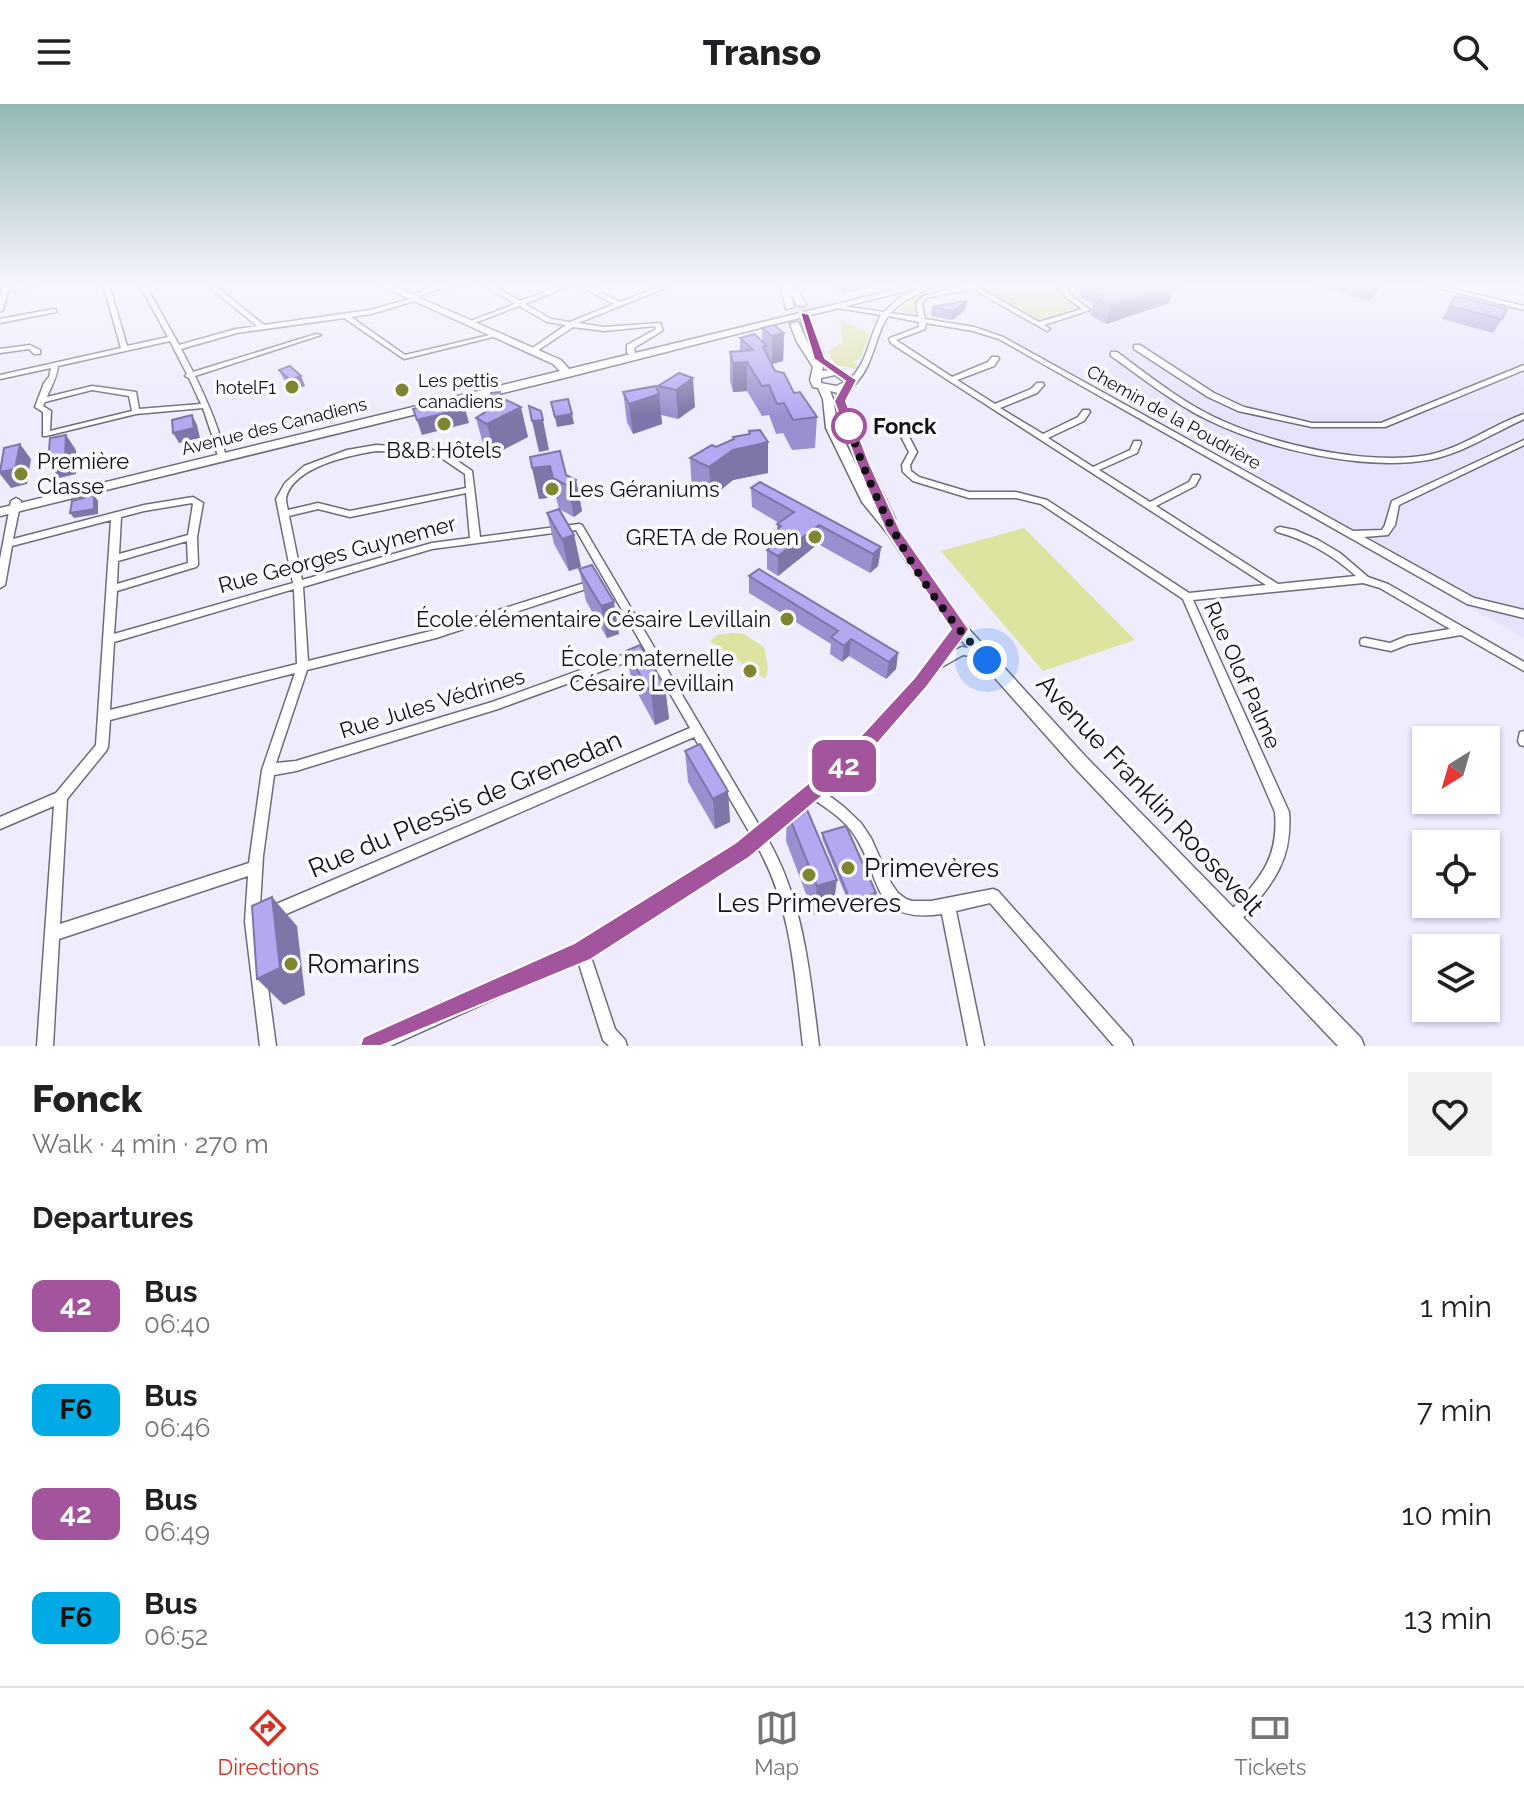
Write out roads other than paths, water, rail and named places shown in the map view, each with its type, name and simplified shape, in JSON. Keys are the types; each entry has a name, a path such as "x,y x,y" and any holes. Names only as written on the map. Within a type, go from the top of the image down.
{"street":[{"path":"119,328 125,350"},
{"path":"164,328 204,406 222,454"},
{"path":"177,348 257,328"},
{"path":"363,328 404,357 498,335"},
{"path":"482,328 557,362 566,372"},
{"path":"534,351 568,328"},
{"path":"602,328 624,328"},
{"path":"631,353 630,347 660,330 658,328"},
{"name":"Avenue des Canadiens","path":"566,372 733,328"},
{"name":"Avenue des Canadiens","path":"0,505 16,504 747,328"},
{"name":"Avenue Franklin Roosevelt","path":"801,328 802,342 818,367 815,382 828,398 832,428 868,502 893,531 960,629 1080,762 1353,1046"},
{"name":"Avenue Franklin Roosevelt","path":"804,328 820,359 844,379 840,402 862,462 893,531"},
{"path":"823,389 862,370 880,328"},
{"path":"923,328 892,339 1274,586"},
{"name":"Chemin de la Poudrière","path":"969,328 1001,338 1471,601 1524,614"},
{"path":"189,376 318,335"},
{"path":"0,377 170,339"},
{"path":"0,351 30,347 37,352"},
{"path":"1137,347 1211,395 1241,409 1259,416 1312,425 1382,425 1524,367"},
{"path":"1114,354 1211,418 1258,436 1327,453 1364,458 1430,457 1524,416"},
{"path":"951,380 991,364 995,359"},
{"path":"55,365 53,378 39,407 47,411 46,434 136,412 204,406"},
{"path":"818,375 844,379"},
{"path":"995,407 1034,391 1040,385"},
{"path":"41,401 92,388 133,394 136,412"},
{"path":"1042,438 1081,419 1086,412"},
{"name":"Rue Olof Palme","path":"900,427 913,452 906,465 907,472 916,479 969,495 1016,495 1044,502 1187,597 1282,812 1286,833 1281,853 1272,870 1232,920"},
{"path":"1350,534 1385,533 1395,503 1524,442"},
{"path":"1093,470 1134,451 1137,443"},
{"path":"268,1046 252,922 256,867 268,770 303,666 297,583 281,499 289,483 307,468 350,452 376,448 422,450 446,457 469,473 475,538"},
{"path":"1150,506 1192,484 1196,477"},
{"path":"285,514 318,506 350,514 470,490"},
{"path":"8,544 193,500 198,503 192,537 193,565 111,589"},
{"path":"0,585 16,504"},
{"name":"Avenue des Canadiens","path":"0,512 16,504"},
{"path":"0,823 61,797 102,747 116,517"},
{"name":"Rue Georges Guynemer","path":"110,639 297,583 432,546 475,538 579,527 609,578"},
{"path":"1280,530 1295,533 1351,564 1364,579"},
{"path":"113,559 192,537"},
{"path":"106,716 436,634 609,578 773,861 797,937 811,1046"},
{"path":"1187,597 1364,579 1384,586 1524,667"},
{"path":"372,1046 582,951 759,837 851,760 934,666 960,629"},
{"path":"1365,642 1391,647 1407,640 1463,631"},
{"name":"Rue Jules Védrines","path":"268,770 296,766 494,706 651,649"},
{"path":"934,666 962,651 980,653"},
{"name":"Rue du Plessis de Grenedan","path":"252,922 698,730"},
{"path":"814,792 850,820 862,834 893,899 910,908 993,896 1125,1046"},
{"path":"45,1046 61,797"},
{"path":"52,934 256,867"},
{"path":"947,904 976,1046"},
{"path":"582,951 609,1034 619,1046"}],"place":[{"name":"hotelF1","path":"292,387"},
{"name":"Les pettis canadiens","path":"402,390"},
{"name":"B&B Hôtels","path":"444,424"},
{"name":"Fonck","path":"849,426"},
{"name":"Première Classe","path":"21,474"},
{"name":"Les Géraniums","path":"552,489"},
{"name":"GRETA de Rouen","path":"815,537"},
{"name":"École élémentaire Césaire Levillain","path":"787,619"},
{"name":"École maternelle Césaire Levillain","path":"750,671"},
{"name":"Primevères","path":"848,868"},
{"name":"Les Primeveres","path":"809,875"},
{"name":"Romarins","path":"291,964"}]}
